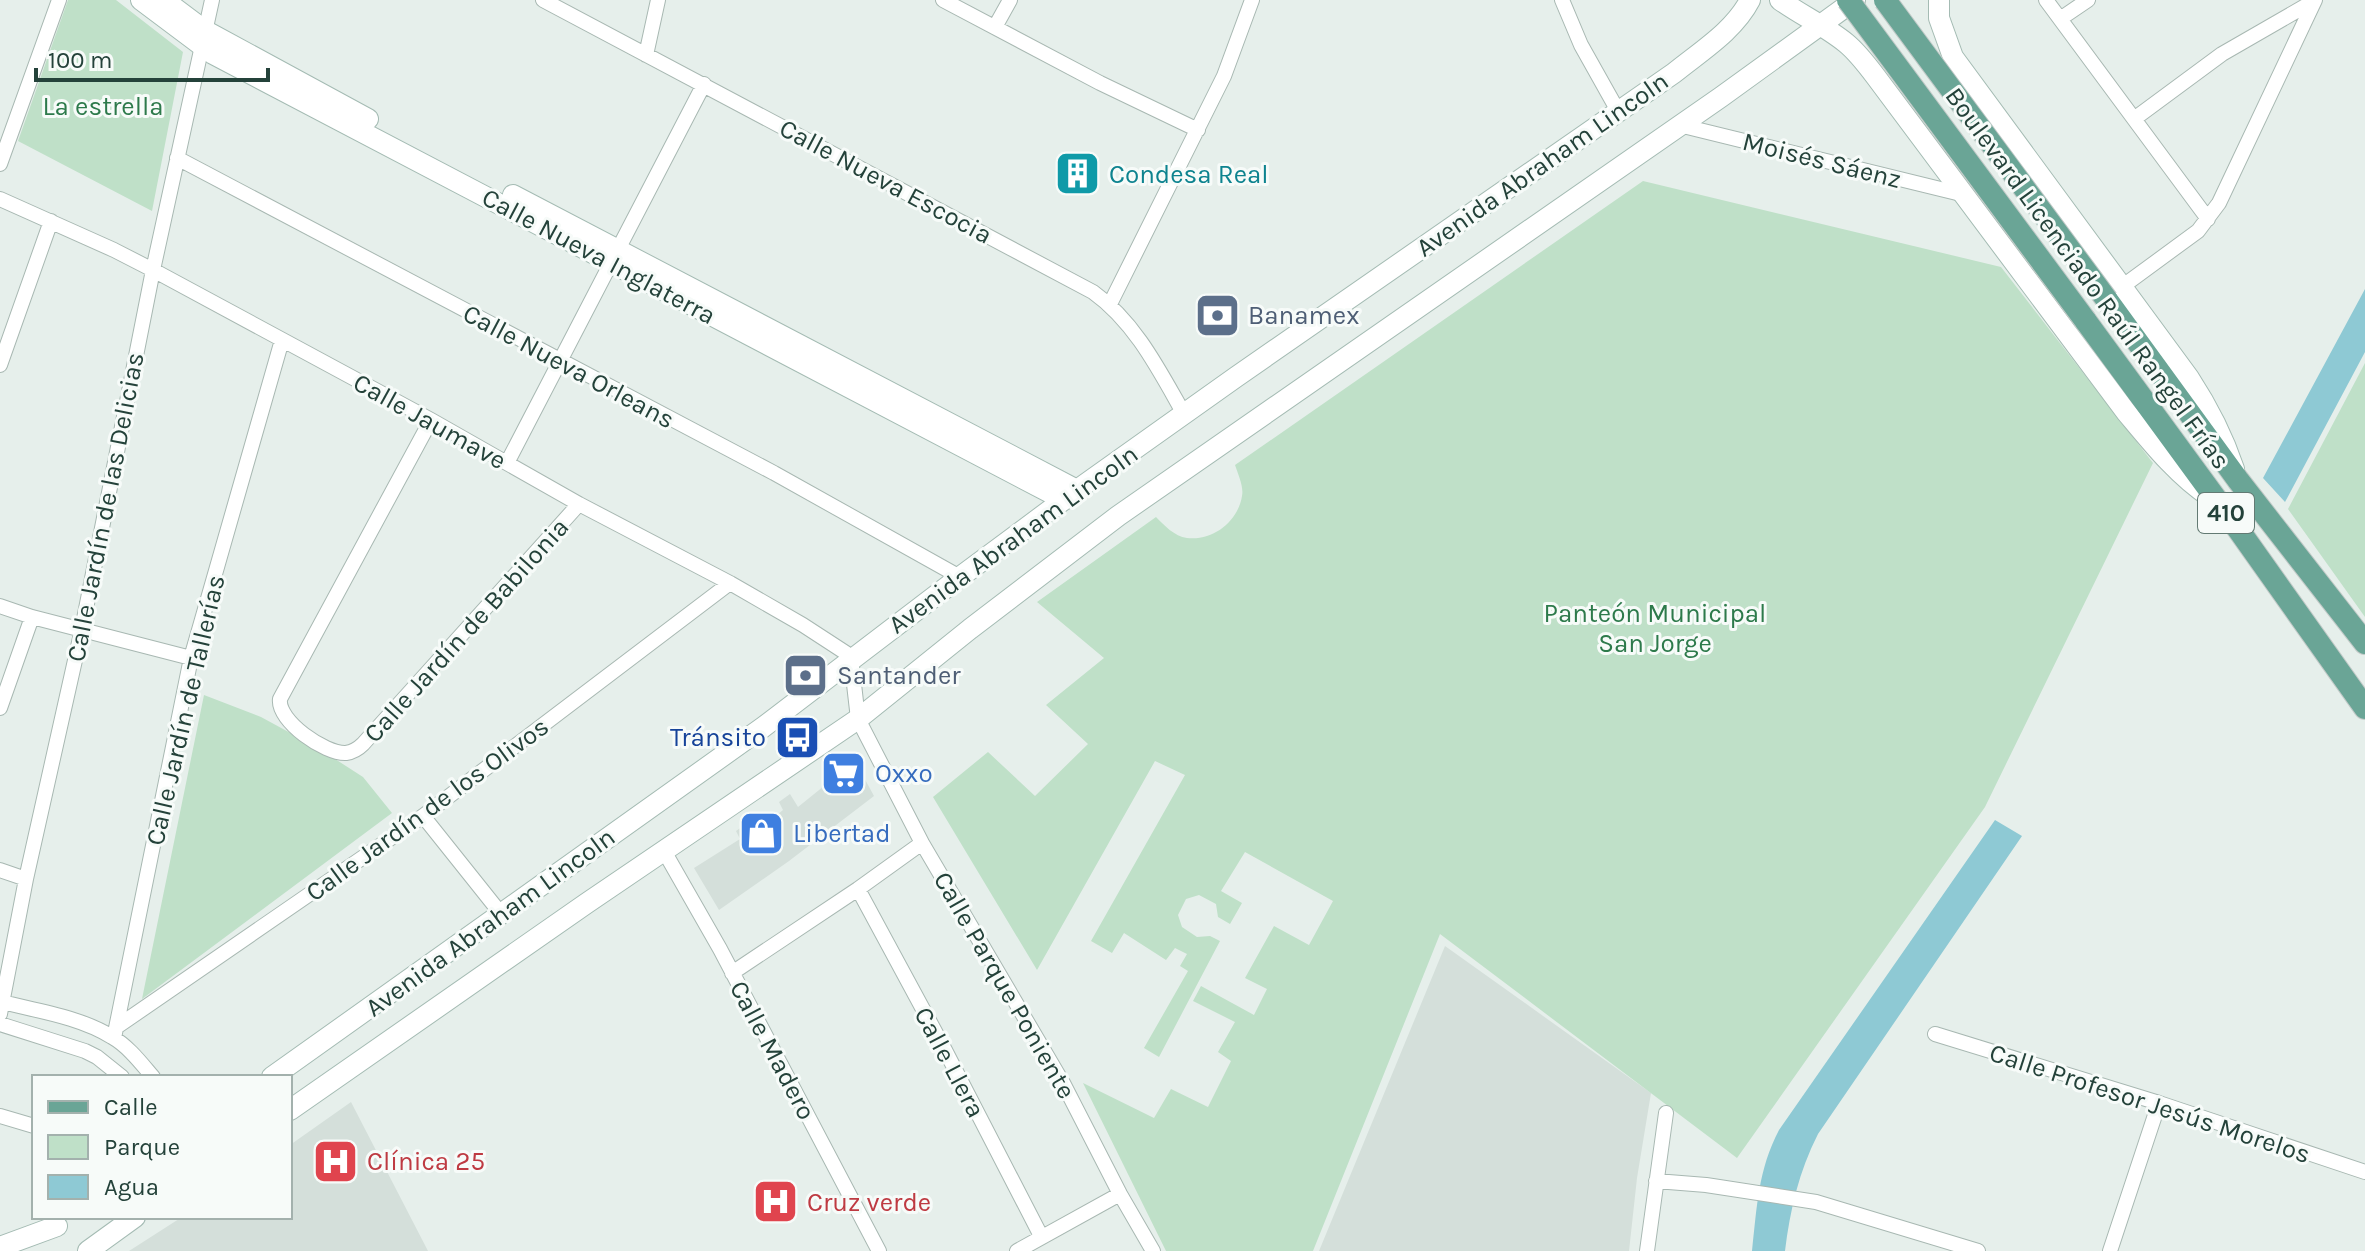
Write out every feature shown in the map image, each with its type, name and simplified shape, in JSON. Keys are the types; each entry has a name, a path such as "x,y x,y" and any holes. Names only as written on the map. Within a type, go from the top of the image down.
{"main road":[{"name":"Calle Nueva Inglaterra","path":"141,0 202,38 285,75 614,256 1070,495"},
{"name":"Calle Nueva Inglaterra","path":"164,0 202,38"},
{"name":"Avenida Abraham Lincoln","path":"275,1075 762,728 1070,495 1674,73 1730,28 1750,0"},
{"path":"1780,0 1848,44 1876,77 2126,412 2194,486 2220,504"},
{"name":"Boulevard Licenciado Raúl Rangel Frías","path":"1848,0 2220,504 2365,708"},
{"path":"292,1109 858,719 1118,516 1855,0"},
{"name":"Boulevard Licenciado Raúl Rangel Frías","path":"1885,0 2115,293 2238,480 2365,643"},
{"path":"1939,0 1939,18 1953,57 2009,132 2115,293"},
{"path":"1959,188 1956,165 1971,141 1996,130 2009,132"},
{"path":"1959,188 1983,192 2004,178 2022,151"},
{"path":"88,1251 132,1219"},
{"path":"0,1247 63,1221"},
{"path":"24,1251 63,1221"}],"street":[{"path":"0,164 59,0"},
{"name":"Calle Jardín de las Delicias","path":"1,1008 26,879 82,629 153,270 212,0"},
{"name":"Calle Nueva Escocia","path":"543,0 1062,274 1110,304 1153,358 1184,414"},
{"path":"646,55 658,0"},
{"path":"943,0 1100,83 1198,130"},
{"path":"995,27 1010,0"},
{"path":"1110,304 1224,76 1252,0"},
{"path":"2046,0 2208,219"},
{"path":"2060,19 2088,0"},
{"path":"2115,293 2182,244 2208,219 2219,203 2314,0"},
{"path":"2134,119 2222,54 2314,0"},
{"path":"1564,1 1581,45 1618,111"},
{"path":"507,463 704,84"},
{"name":"Moisés Sáenz","path":"1679,125 1959,188"},
{"name":"Calle Nueva Orleans","path":"177,158 774,473 960,577"},
{"name":"Calle Jaumave","path":"0,199 153,270 579,504 730,583 803,625 851,658"},
{"path":"0,365 51,221"},
{"name":"Calle Jardín de Tallerías","path":"116,1032 191,658 282,340"},
{"name":"Calle Jardín de Babilonia","path":"431,420 282,693 279,706 287,720 318,743 333,751 351,752 363,744 579,504"},
{"name":"Calle Jardín de los Olivos","path":"116,1032 423,816 730,583"},
{"path":"0,606 191,658"},
{"path":"0,708 32,617"},
{"path":"851,658 858,719"},
{"name":"Calle Parque Poniente","path":"858,719 922,843 1063,1083 1153,1251"},
{"path":"423,816 502,915"},
{"path":"732,973 922,843"},
{"name":"Calle Madero","path":"664,851 879,1251"},
{"path":"0,870 26,879"},
{"name":"Calle Llera","path":"858,889 1041,1236"},
{"path":"1,1008 116,1032 146,1075"},
{"path":"66,1043 74,1022"},
{"path":"0,1024 66,1043 97,1057 120,1075"},
{"name":"Calle Profesor Jesús Morelos","path":"1935,1034 2159,1103 2365,1172"},
{"path":"2110,1251 2159,1103"},
{"path":"1647,1251 1666,1113"},
{"path":"0,1116 32,1125"},
{"path":"1656,1181 1791,1197 1863,1215 1978,1251"},
{"path":"1017,1251 1120,1194"}],"shaded area":[{"path":"855,761 874,796 719,910 694,868 740,839 736,831 757,816 765,825 783,810 779,802 790,794 798,807"},
{"path":"1445,946 1651,1093 1629,1251 1319,1251"},
{"name":"Clínica 25","path":"351,1102 428,1251 129,1251 179,1219 292,1219 292,1144"}],"green space":[{"name":"La estrella","path":"68,0 116,0 183,52 152,211 18,141"},
{"name":"Panteón Municipal San Jorge","path":"1643,181 2001,267 2153,463 1985,807 1737,1158 1440,934 1313,1251 1166,1251 1083,1083 1154,1118 1171,1089 1208,1107 1231,1061 1218,1052 1235,1022 1193,1001 1201,986 1254,1015 1267,989 1245,978 1274,926 1309,945 1333,901 1245,852 1221,891 1242,903 1230,924 1218,917 1216,904 1199,895 1186,899 1178,915 1182,927 1197,937 1210,936 1220,941 1159,1057 1144,1048 1188,971 1180,966 1187,954 1175,948 1166,960 1124,933 1112,953 1091,941 1185,775 1155,761 1037,970 933,797 988,752 1035,796 1088,744 1046,705 1104,658 1037,602 1156,517 1174,533 1187,538 1206,536 1223,528 1236,514 1242,496 1235,465"},
{"path":"2365,363 2365,617 2288,509"},
{"path":"204,695 261,717 318,748 363,777 392,813 142,999"}],"water":[{"path":"2365,289 2365,352 2285,502 2263,478"},
{"path":"1995,820 2022,836 1818,1134 1796,1191 1785,1251 1752,1251 1763,1174 1779,1130"}],"place":[{"name":"Condesa Real","path":"1078,174"},
{"name":"Banamex","path":"1217,315"},
{"name":"Santander","path":"806,675"},
{"name":"Tránsito","path":"797,737"},
{"name":"Oxxo","path":"844,773"},
{"name":"Libertad","path":"762,833"},
{"name":"Clínica 25","path":"336,1161"},
{"name":"Cruz verde","path":"776,1202"}]}
